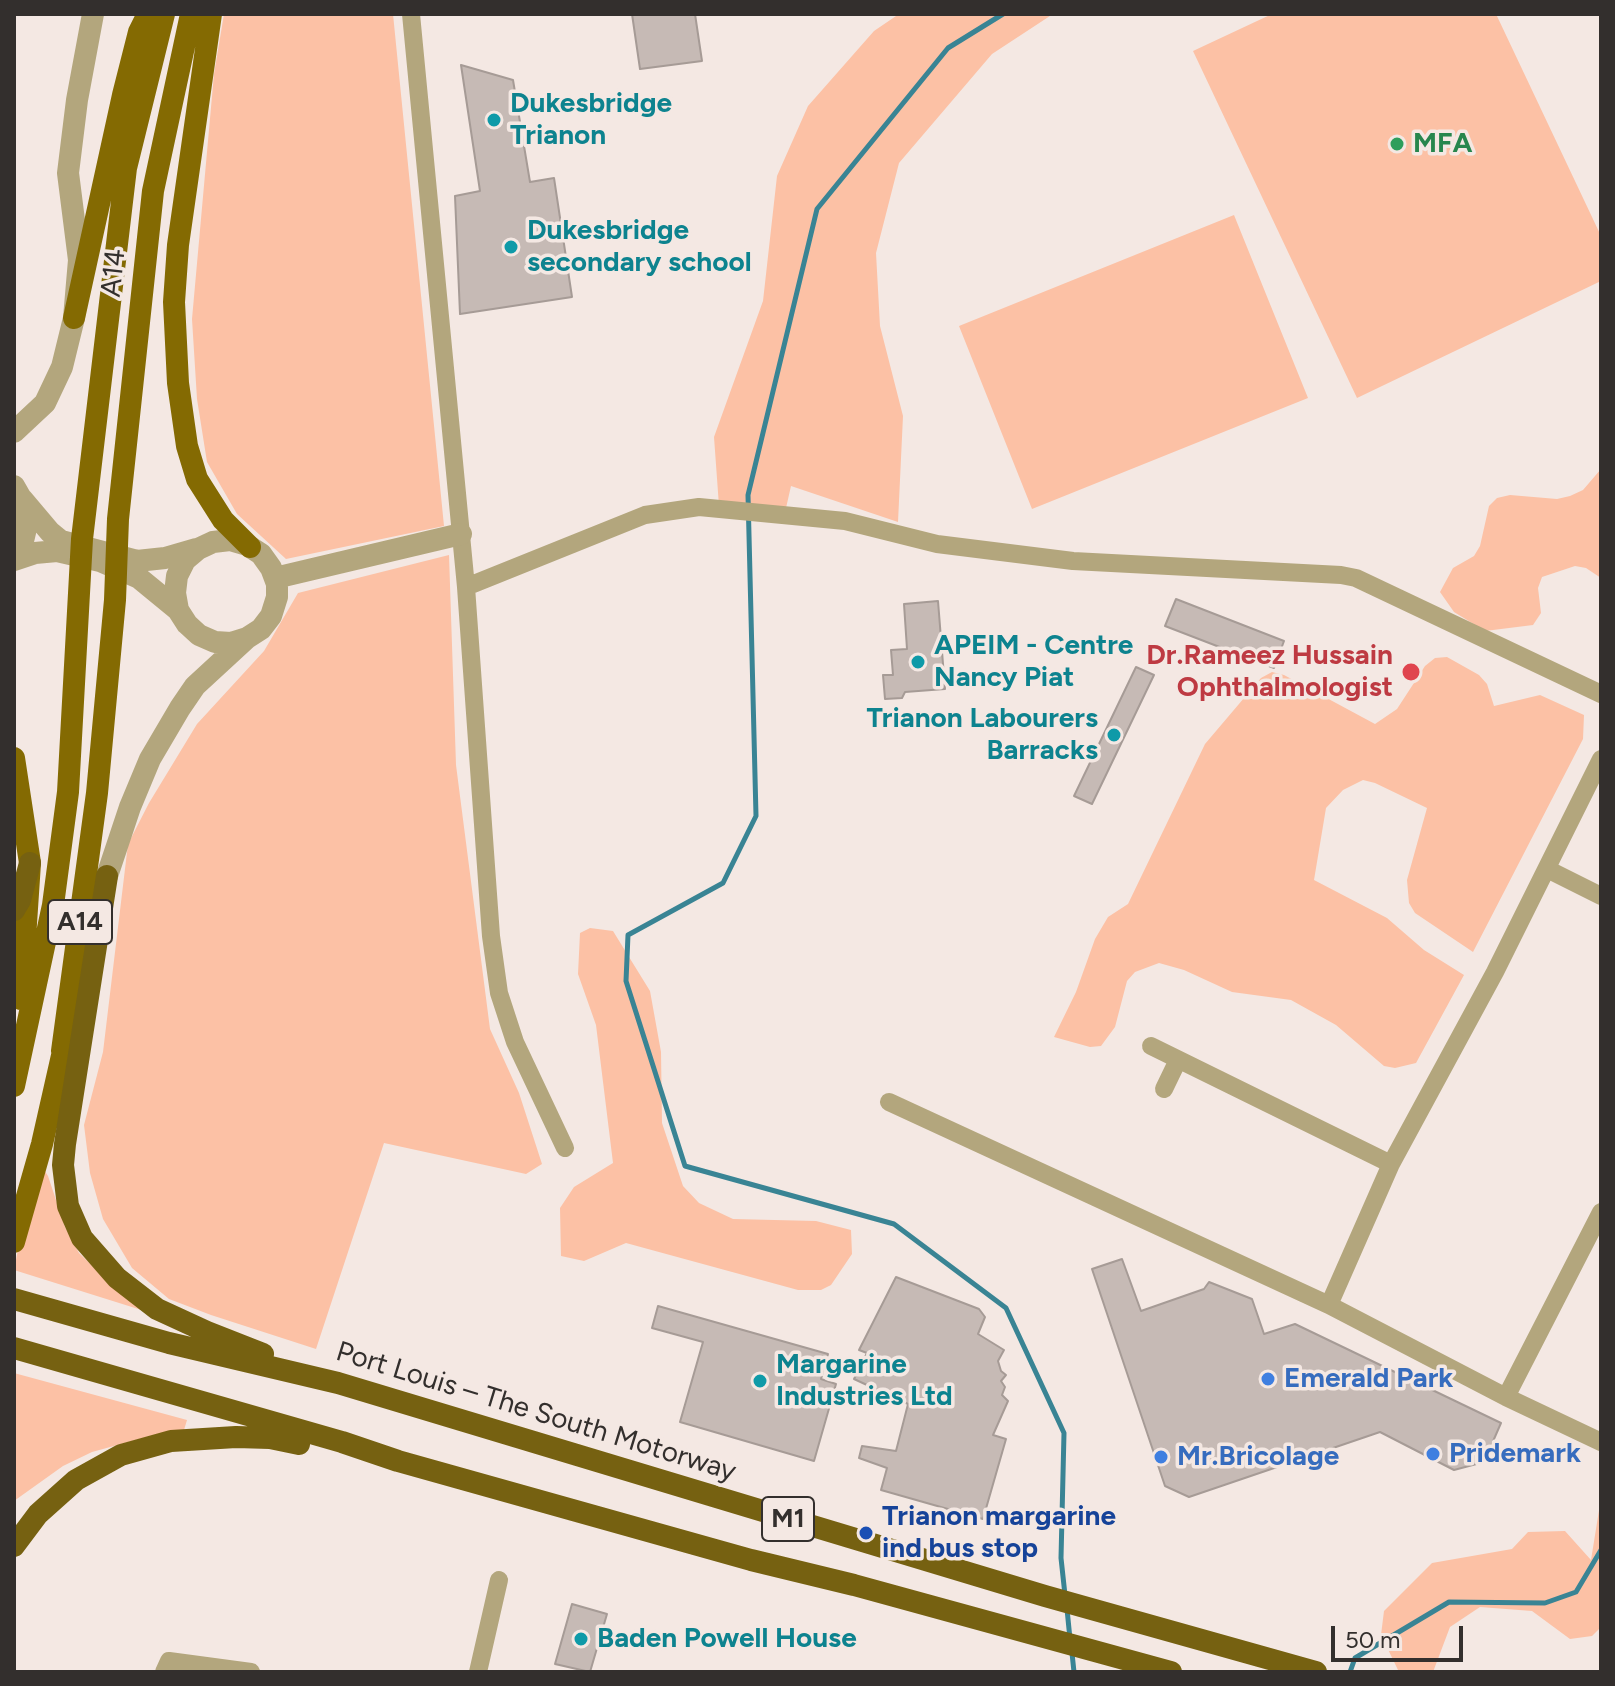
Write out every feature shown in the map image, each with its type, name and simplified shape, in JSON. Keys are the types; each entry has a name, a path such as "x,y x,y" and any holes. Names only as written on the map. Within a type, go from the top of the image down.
{"highway":[{"path":"14,910 20,900 30,863"},
{"path":"107,876 63,1165 68,1206 82,1238 117,1278 157,1309 338,1383"},
{"name":"Port Louis – The South Motorway","path":"14,1299 169,1343 338,1383 1045,1596 1316,1672"},
{"name":"M1","path":"14,1351 751,1560 1171,1672"},
{"path":"14,1546 38,1514 76,1480 121,1455 171,1441 270,1438 354,1458 398,1461"}],"main road":[{"path":"74,318 126,82 139,32 148,14"},
{"name":"A14","path":"14,1086 53,905 68,792 82,539 126,168 164,14"},
{"name":"A14","path":"15,1238 42,1144 62,1051 97,793 118,541 153,191 191,14"},
{"path":"211,14 178,245 174,302 178,383 187,446 197,479 223,520 250,547"},
{"path":"14,758 30,863 23,991 14,1035"},
{"path":"62,1051 107,876"},
{"path":"14,1064 31,1010"}],"street":[{"path":"14,432 45,403 62,367 74,318 79,260 68,173 77,100 93,14"},
{"path":"411,14 466,587 488,904 499,993 515,1042 565,1148"},
{"path":"18,493 61,541 137,561 165,558 213,542 230,540 261,554 275,578 276,600 271,616 261,629 195,686 150,759 107,876"},
{"path":"14,553 23,541 27,524 18,493"},
{"path":"466,587 645,515 699,507 845,521 937,544 1073,561 1356,578 1601,694"},
{"path":"275,578 461,534"},
{"path":"178,610 175,593 177,576 185,560 198,549"},
{"path":"14,560 35,553 57,551 100,561 139,578 178,610 199,635 215,642 231,643 247,638"},
{"path":"1329,1305 1391,1164 1547,869 1601,759"},
{"path":"1547,869 1601,896"},
{"path":"1151,1046 1391,1164"},
{"path":"1164,1089 1178,1060"},
{"path":"889,1102 1329,1305 1506,1397 1601,1442"},
{"path":"1506,1397 1601,1212"},
{"path":"478,1672 499,1580"},
{"path":"167,1666 251,1672"}],"shaded area":[{"path":"224,14 393,14 444,526 286,559 237,514 207,462 197,399 192,319 214,74"},
{"path":"899,14 1053,14 992,54 899,163 876,253 880,326 903,416 898,522 791,486 786,508 719,506 714,437 763,301 777,176 808,106 874,31"},
{"name":"MFA","path":"1272,14 1496,14 1601,236 1601,281 1357,398 1193,51"},
{"path":"1234,215 1308,398 1032,509 959,326"},
{"path":"1601,469 1601,578 1586,568 1575,566 1542,577 1538,588 1541,613 1533,625 1485,631 1454,612 1440,592 1453,568 1474,556 1480,546 1489,506 1497,498 1510,495 1557,499 1570,496 1583,490"},
{"path":"449,555 456,765 490,1029 519,1093 542,1164 526,1174 384,1143 316,1349 169,1299 132,1268 103,1219 90,1173 84,1125 103,1052 128,844 197,724 264,651 298,593"},
{"path":"1447,657 1479,675 1487,684 1494,706 1540,695 1584,715 1583,739 1473,952 1415,913 1409,903 1407,880 1427,808 1363,780 1343,790 1326,808 1314,880 1387,918 1424,950 1464,975 1416,1063 1395,1068 1384,1066 1336,1025 1291,1000 1232,992 1184,970 1159,963 1135,972 1127,981 1115,1027 1101,1046 1090,1047 1054,1037 1076,992 1095,939 1108,917 1128,904 1205,744 1261,678 1272,672 1284,675 1375,724 1397,709 1425,666 1435,658"},
{"path":"590,928 613,931 650,991 661,1052 662,1123 683,1186 699,1203 733,1219 816,1221 851,1230 852,1254 831,1285 821,1290 798,1290 626,1243 584,1261 561,1256 560,1208 574,1187 613,1163 596,1025 578,974 580,933"},
{"path":"36,1157 48,1176 65,1227 79,1253 111,1284 151,1313 14,1270"},
{"path":"14,1373 187,1420 184,1430 92,1452 63,1466 14,1501"},
{"path":"1601,1498 1601,1627 1592,1636 1570,1639 1532,1611 1480,1607 1450,1627 1433,1672 1398,1670 1381,1635 1384,1611 1432,1563 1512,1549 1528,1532 1565,1531 1591,1560"}],"building":[{"path":"632,14 695,14 702,61 640,69"},
{"name":"Dukesbridge secondary school","path":"461,65 513,80 530,182 554,178 572,297 460,314 455,196 480,191"},
{"path":"1176,599 1284,641 1274,668 1165,626"},
{"name":"APEIM - Centre Nancy Piat","path":"938,601 945,689 905,692 902,698 885,699 883,675 893,675 891,650 907,649 904,604"},
{"name":"Trianon Labourers Barracks","path":"1136,667 1154,675 1092,804 1074,796"},
{"name":"Emerald Park","path":"1122,1259 1141,1311 1204,1289 1209,1282 1252,1299 1264,1334 1295,1324 1501,1423 1484,1462 1454,1470 1380,1432 1189,1497 1165,1486 1092,1269"},
{"path":"896,1277 979,1309 985,1317 978,1334 1004,1350 998,1361 1006,1375 1001,1381 1005,1387 1002,1395 1008,1401 993,1435 1006,1439 983,1519 881,1490 887,1468 859,1458 862,1446 896,1451 908,1404 854,1379 867,1353 859,1350"},
{"name":"Margarine Industries Ltd","path":"658,1306 828,1354 821,1379 836,1384 814,1461 680,1422 703,1342 652,1328"},
{"name":"Baden Powell House","path":"572,1604 607,1614 590,1672 555,1664"}],"waterway":[{"path":"1003,14 948,48 817,209 748,495 756,816 723,883 628,935 626,981 685,1166 894,1224 1006,1308 1064,1433 1061,1558 1065,1595"},
{"path":"1350,1672 1355,1658 1449,1602 1545,1603 1576,1592 1601,1550"},
{"path":"1067,1609 1070,1639"},
{"path":"1072,1653 1074,1672"}],"place":[{"name":"Dukesbridge Trianon","path":"494,120"},
{"name":"MFA","path":"1397,144"},
{"name":"Dukesbridge secondary school","path":"511,247"},
{"name":"APEIM - Centre Nancy Piat","path":"918,662"},
{"name":"Dr.Rameez Hussain Ophthalmologist","path":"1411,672"},
{"name":"Trianon Labourers Barracks","path":"1114,735"},
{"name":"Emerald Park","path":"1268,1379"},
{"name":"Margarine Industries Ltd","path":"760,1381"},
{"name":"Pridemark","path":"1433,1454"},
{"name":"Mr.Bricolage","path":"1161,1457"},
{"name":"Trianon margarine ind bus stop","path":"866,1533"},
{"name":"Baden Powell House","path":"581,1639"}]}
